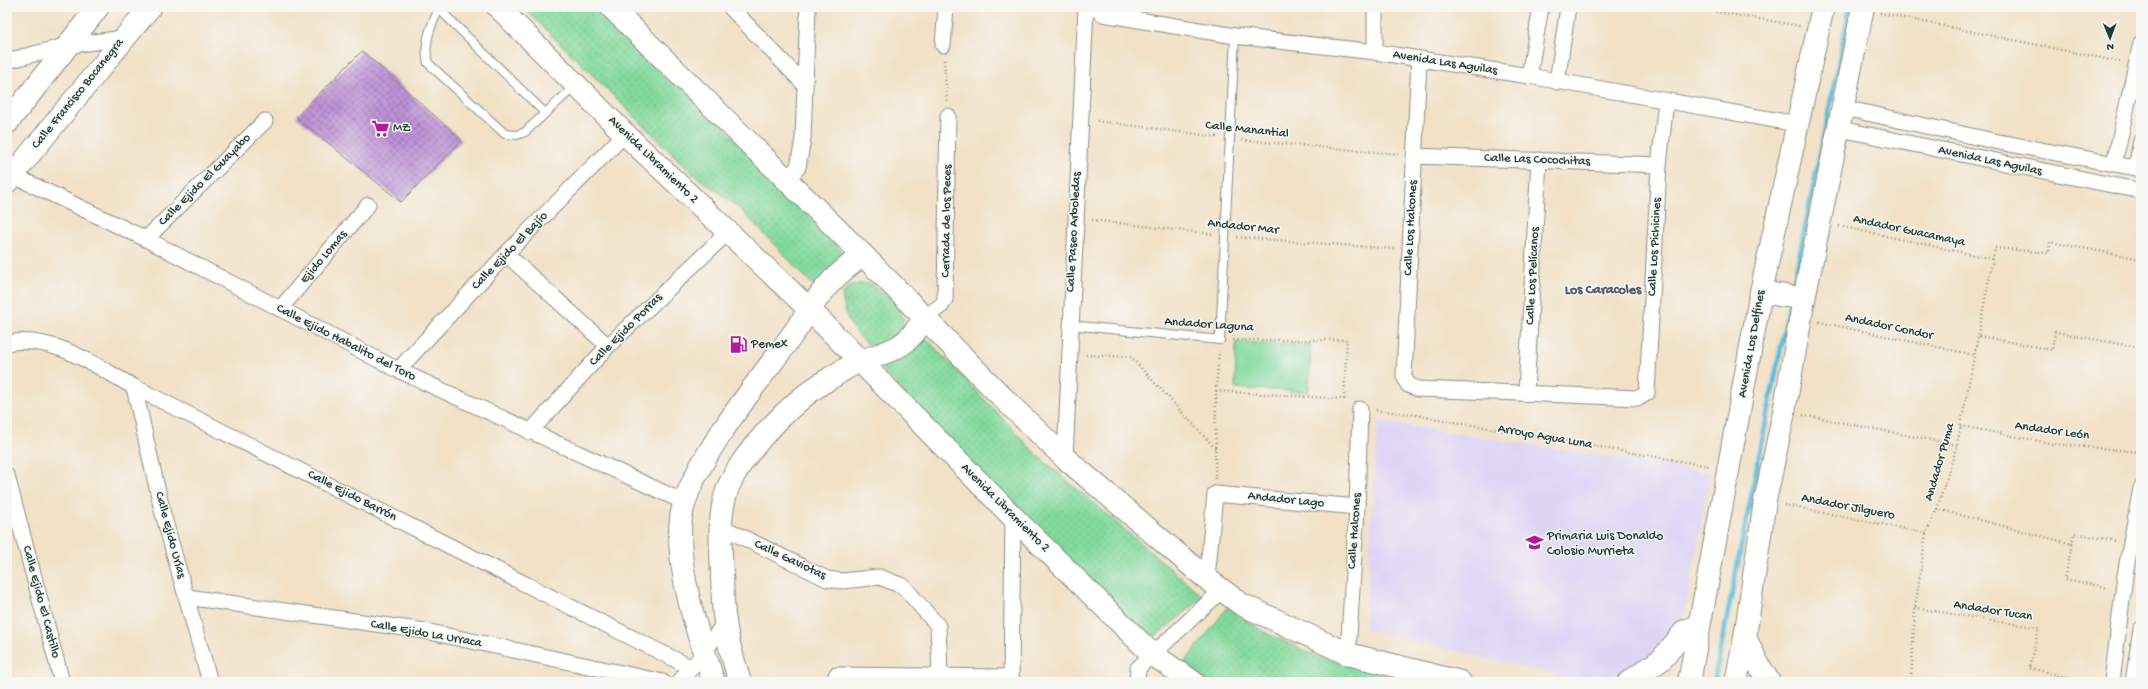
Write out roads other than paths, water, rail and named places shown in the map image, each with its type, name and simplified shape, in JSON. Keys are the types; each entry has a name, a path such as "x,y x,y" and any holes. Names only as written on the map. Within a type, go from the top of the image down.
{"street":[{"path":"7,122 98,7"},
{"name":"Calle Francisco Bocanegra","path":"10,178 123,38 150,7"},
{"name":"Avenida Libramiento 2","path":"498,7 625,134 810,310 1013,516 1152,654 1192,682"},
{"path":"730,7 805,85"},
{"path":"786,181 798,167 803,139 808,7"},
{"path":"943,45 946,7"},
{"name":"Calle Paseo Arboledas","path":"1065,458 1079,119 1086,7"},
{"name":"Avenida Las Aguilas","path":"1094,7 1103,14 1235,36 1375,52 1529,76 1797,124"},
{"path":"1375,7 1375,52"},
{"path":"1529,76 1541,7"},
{"path":"1557,82 1568,7"},
{"name":"Avenida Los Delfines","path":"1689,682 1761,292 1823,7"},
{"path":"1736,682 1745,637 1765,501 1784,412 1802,308 1840,130 1863,8"},
{"path":"616,9 786,181 863,255 1003,398 1065,458 1214,585 1240,604 1299,633 1348,654 1460,682"},
{"path":"7,61 66,46 123,38"},
{"path":"2114,164 2141,43"},
{"name":"Calle Los Halcones","path":"1419,60 1404,376 1408,385 1418,389 1526,392"},
{"name":"Calle Los Pichicines","path":"1526,392 1639,398 1647,393 1659,165 1666,100"},
{"name":"Avenida Las Aguilas","path":"1844,108 1994,141 2138,168"},
{"name":"Cerrada de los Peces","path":"925,317 942,305 945,299 948,116"},
{"name":"Calle Ejido El Guayabo","path":"146,239 264,121"},
{"name":"Avenida Las Aguilas","path":"1840,130 2141,191"},
{"name":"Calle Ejido El Bajío","path":"398,370 506,254 625,134"},
{"path":"2138,168 2141,141"},
{"name":"Calle Las Cocochitas","path":"1414,156 1659,165"},
{"name":"Calle Los Pelícanos","path":"1526,392 1539,160"},
{"name":"Calle Ejido Habalito del Toro","path":"10,178 146,239 398,370 684,502"},
{"name":"Ejido Lomas","path":"280,309 368,205"},
{"name":"Calle Ejido Porras","path":"530,432 608,346 727,232"},
{"path":"506,254 608,346"},
{"path":"714,682 698,660 682,566 680,540 684,502 701,466 718,439 828,285 863,255"},
{"path":"1761,292 1802,308"},
{"path":"740,682 729,645 725,621 720,526 725,497 732,479 747,455 774,423 799,402 825,381 860,362 883,355 900,347 915,334 925,317"},
{"name":"Calle Ejido Barrón","path":"7,343 40,342 68,351 134,387 698,660"},
{"name":"Calle Ejido Urías","path":"134,387 163,514 210,682"},
{"name":"Calle Halcones","path":"1348,654 1357,507 1360,409"},
{"name":"Calle Ejido El Castillo","path":"7,476 62,682"},
{"path":"2112,682 2125,575 2141,488"},
{"name":"Andador Lago","path":"1214,585 1215,494 1357,507"},
{"path":"836,675 940,675 1011,679 1013,516"},
{"name":"Calle Gaviotas","path":"720,526 827,579 843,581 879,577 903,586 938,626 940,675"},
{"path":"1137,682 1138,668 1214,585"},
{"name":"Calle Ejido La Urraca","path":"187,597 425,631 664,682"},
{"path":"679,682 698,660 725,621"},
{"path":"1629,682 1662,659 1685,631 1699,625"},
{"path":"2133,682 2141,629"},
{"path":"1745,637 1769,682"}],"lane":[{"path":"545,113 439,8 426,42 425,52 428,63 505,134 517,135 525,132 576,86"},
{"name":"Andador Laguna","path":"1070,325 1220,340 1235,36"}],"waterway":[{"path":"1792,292 1850,7"},
{"path":"1714,682 1790,302"}],"place":[{"name":"MZ","path":"380,128"},
{"name":"Pemex","path":"738,344"},
{"name":"Primaria Luis Donaldo Colosio Murrieta","path":"1534,543"}],"district":[{"name":"Los Caracoles","path":"1603,290"}]}
